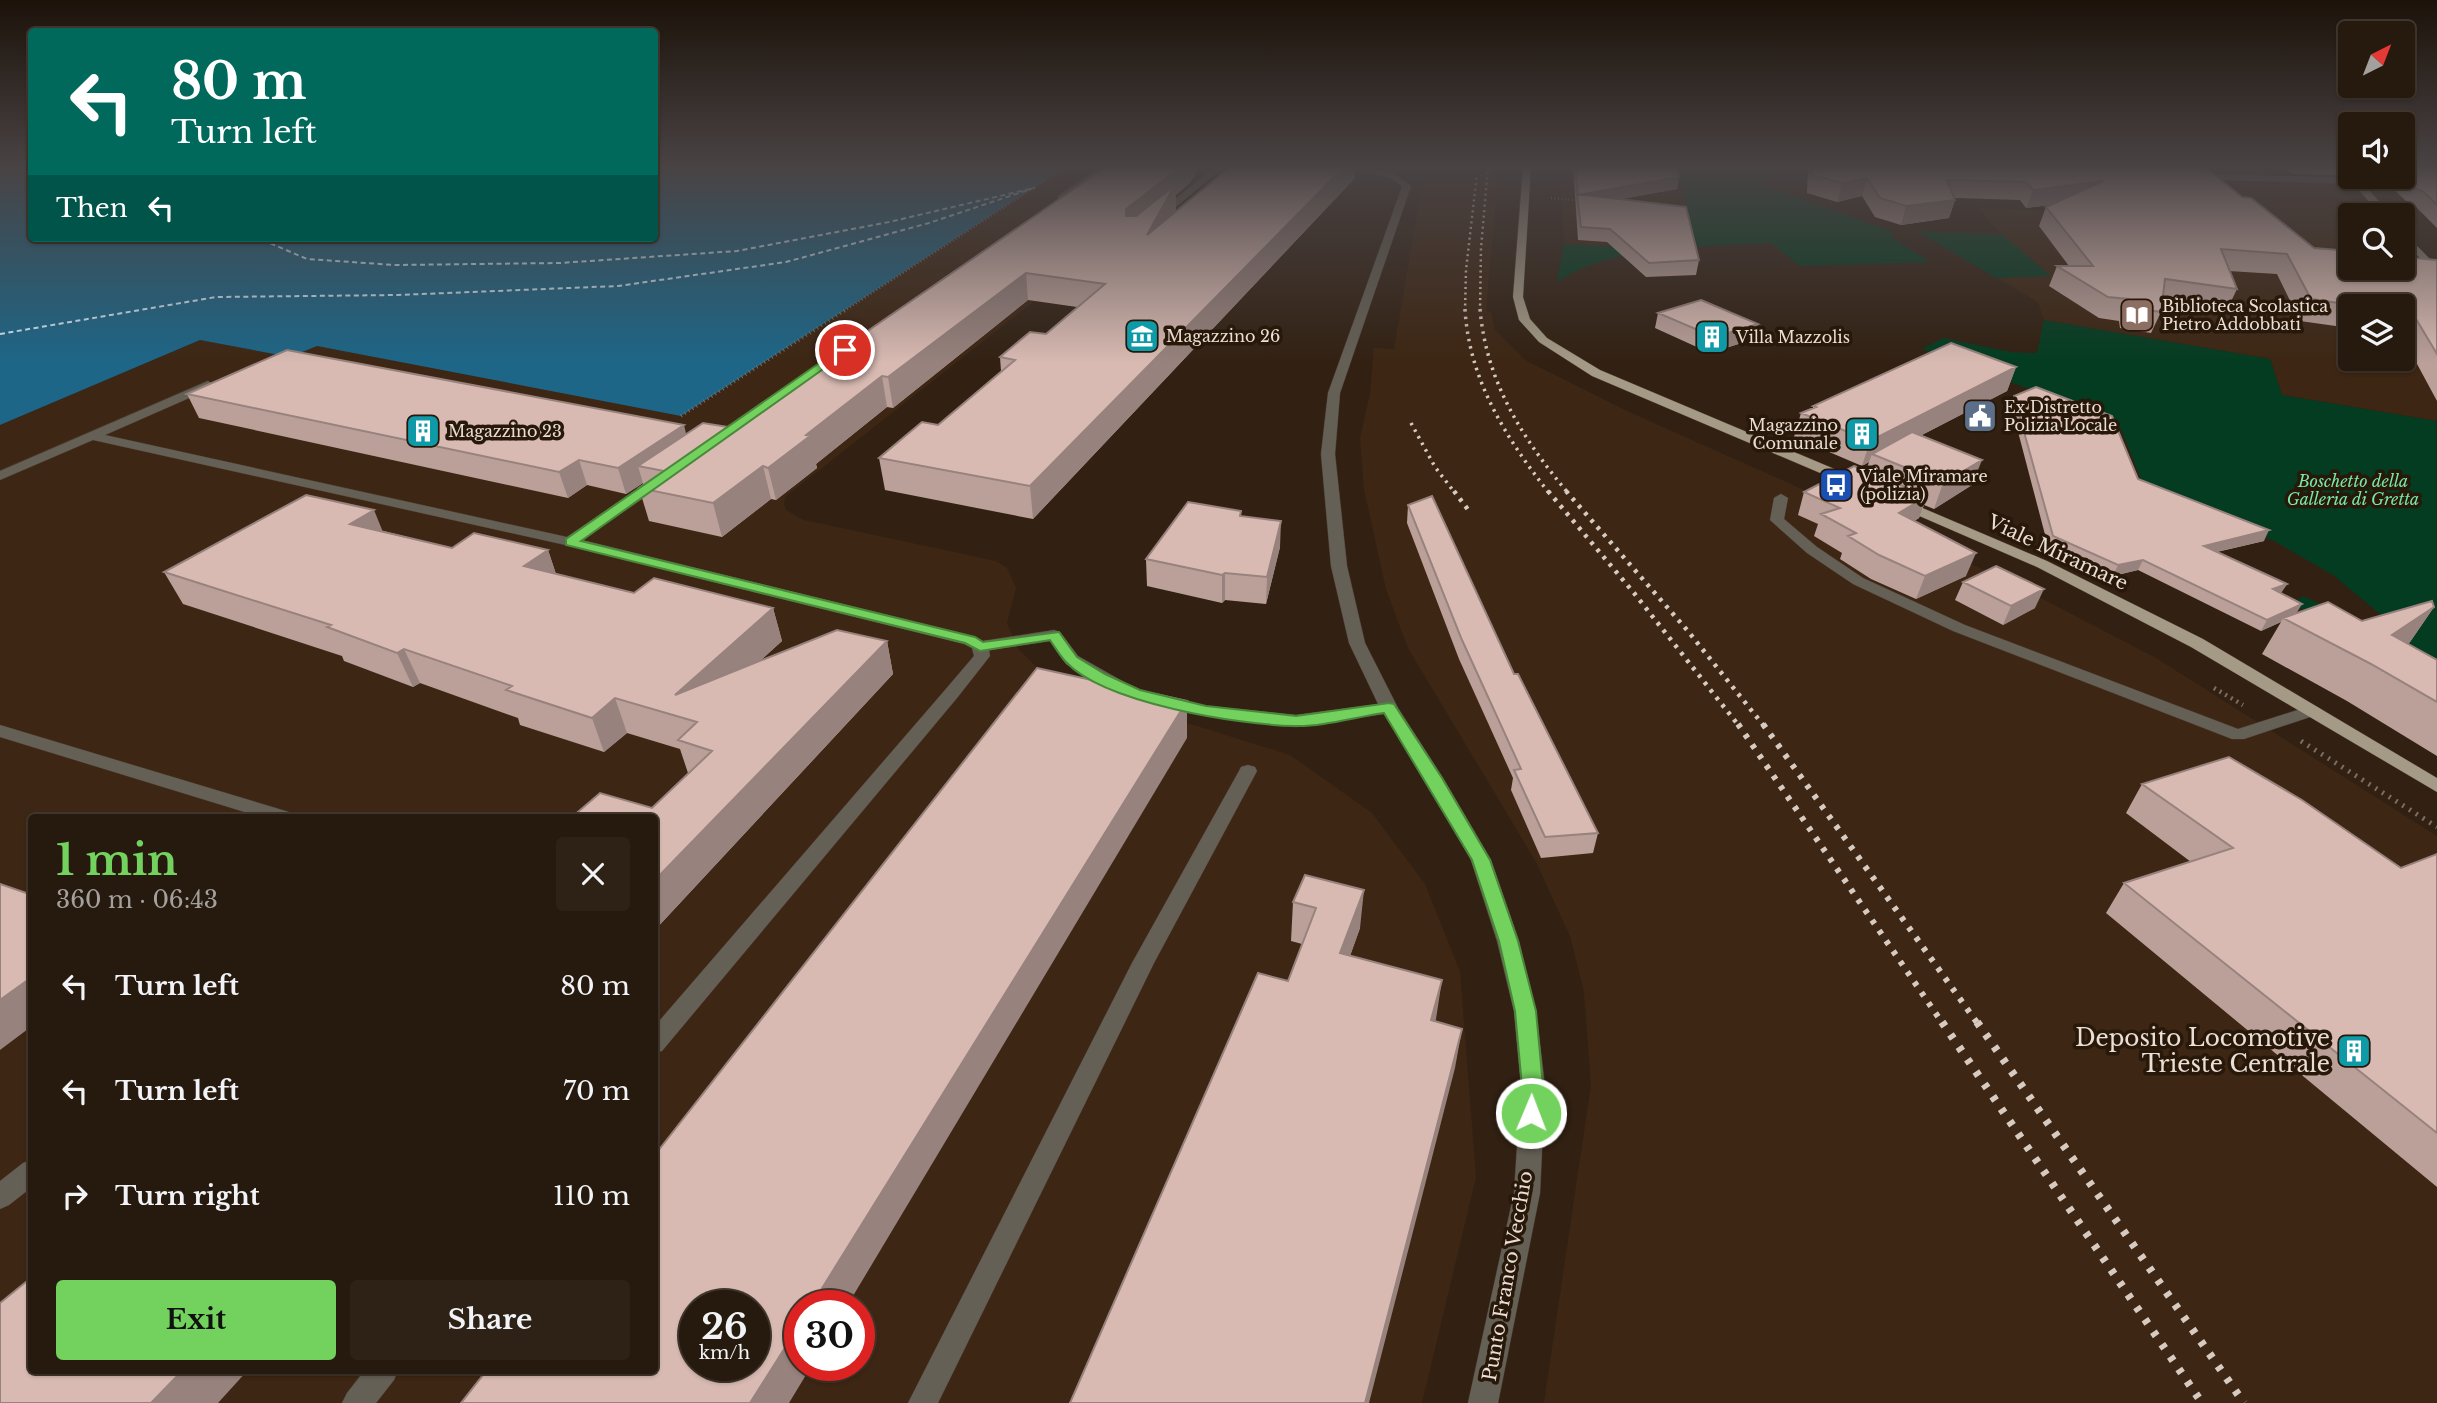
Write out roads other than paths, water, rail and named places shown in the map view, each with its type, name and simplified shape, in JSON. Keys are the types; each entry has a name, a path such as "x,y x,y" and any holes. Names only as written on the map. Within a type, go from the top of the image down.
{"main road":[{"name":"Viale Miramare","path":"1522,232 1517,297 1525,320 1543,340 1597,373 1875,491 2106,595 2197,643 2437,786"},
{"path":"2415,248 2437,272"}],"street":[{"name":"Punto Franco Vecchio","path":"1391,232 1334,393 1328,454 1339,566 1357,643 1389,708 1434,778 1481,860 1508,941 1525,1011 1532,1086 1527,1193 1483,1403"},
{"path":"0,476 220,380"},
{"path":"93,436 570,542 970,640 980,646 1054,635 1072,660 1100,678 1134,694 1206,711 1296,721 1389,708"},
{"path":"570,542 677,468"},
{"path":"1781,498 1777,520 1812,550 1858,581 1958,628 2238,735 2313,710"},
{"path":"658,1039 951,694 982,656 980,646"},
{"path":"0,731 272,814"},
{"path":"923,1403 1143,963 1248,771"},
{"path":"0,1197 28,1174"},
{"path":"357,1403 381,1374"}],"water":[{"path":"0,232 28,232 28,242 458,244 658,242 658,232 965,232 681,416 317,346 290,357 200,340 0,425"}],"railway":[{"path":"1465,309 1470,232"},
{"path":"1480,309 1482,232"},
{"path":"1465,309 1474,360 1492,407 1518,451 1549,493"},
{"path":"1480,309 1490,360 1509,407 1536,451 1568,493"},
{"path":"1411,423 1435,467 1455,493"},
{"path":"1454,491 1469,511"},
{"path":"1548,491 1634,593 1739,726"},
{"path":"1566,491 1687,630 1764,726"},
{"path":"1738,724 1943,1024"},
{"path":"1763,724 1978,1024"},
{"path":"1942,1022 2202,1403"},
{"path":"1977,1022 2244,1403"}],"place":[{"name":"Biblioteca Scolastica Pietro Addobbati","path":"2137,315"},
{"name":"Magazzino 26","path":"1142,336"},
{"name":"Villa Mazzolis","path":"1712,337"},
{"name":"Ex Distretto Polizia Locale","path":"1980,416"},
{"name":"Magazzino 23","path":"423,431"},
{"name":"Magazzino Comunale","path":"1862,434"},
{"name":"Viale Miramare (polizia)","path":"1836,485"},
{"name":"Deposito Locomotive Trieste Centrale","path":"2354,1051"}],"park label":[{"name":"Boschetto della Galleria di Gretta","path":"2353,490"}]}
